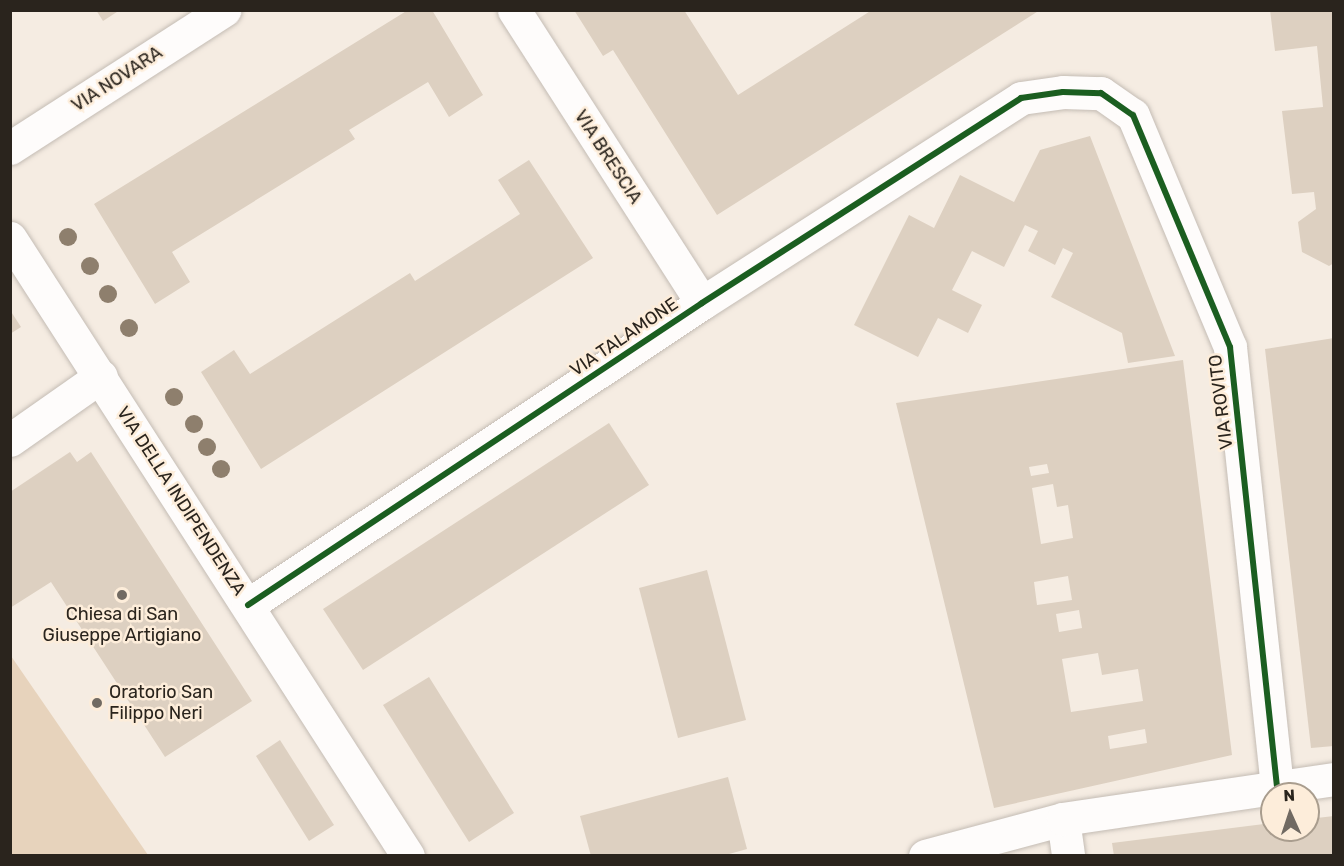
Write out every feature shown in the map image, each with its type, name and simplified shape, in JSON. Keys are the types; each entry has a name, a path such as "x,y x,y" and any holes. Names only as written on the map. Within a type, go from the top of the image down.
{"street":[{"name":"VIA NOVARA","path":"10,148 224,10"},
{"name":"VIA BRESCIA","path":"514,10 702,303"},
{"name":"VIA ROVITO","path":"1021,98 1063,92 1101,93 1133,115 1230,347 1277,782"},
{"name":"VIA TALAMONE","path":"248,605 702,303 1021,98"},
{"name":"VIA DELLA INDIPENDENZA","path":"10,238 408,855"},
{"path":"10,440 101,376"},
{"path":"1306,782 1334,779"},
{"path":"925,855 1063,819 1260,788"},
{"path":"1063,819 1068,855"}],"shaded area":[{"path":"11,656 148,855 11,855"}],"building":[{"path":"96,10 120,10 103,21"},
{"path":"408,10 432,10 483,95 449,117 428,82 349,130 355,139 172,252 190,282 155,304 94,204"},
{"path":"574,10 684,10 738,95 872,10 1040,10 717,215 613,50 603,56"},
{"path":"1270,10 1334,10 1334,263 1329,266 1302,252 1298,222 1316,209 1314,192 1292,194 1282,111 1323,107 1317,46 1275,51"},
{"path":"1090,136 1175,356 1128,363 1122,333 1051,297 1073,253 1063,248 1055,265 1028,251 1038,231 1025,225 1004,267 972,251 952,290 982,305 968,333 938,318 918,357 854,325 909,215 934,228 960,175 1014,202 1040,150"},
{"path":"529,160 593,258 261,469 201,372 234,350 250,374 410,273 415,281 520,214 498,180"},
{"path":"10,310 21,327 10,334"},
{"path":"1334,338 1334,746 1311,748 1265,349"},
{"path":"1183,360 1232,755 994,808 896,403","holes":["1047,464 1049,473 1031,476 1029,467","1053,484 1057,507 1068,505 1073,538 1041,544 1032,488","1068,576 1072,600 1037,605 1034,582","1079,610 1082,628 1059,632 1056,614","1098,653 1102,675 1138,669 1143,701 1071,712 1062,659","1145,729 1147,743 1110,749 1108,736"]},
{"path":"609,423 649,485 363,670 323,609"},
{"name":"Chiesa di San Giuseppe Artigiano","path":"70,452 77,462 91,452 252,701 165,757 51,582 10,608 10,492"},
{"path":"707,570 746,720 678,738 639,588"},
{"path":"429,677 514,813 469,842 383,705"},
{"path":"280,740 334,825 309,841 256,756"},
{"path":"728,777 747,849 722,856 591,856 580,816"},
{"path":"1334,816 1334,856 1114,856 1112,843 1260,824 1260,842 1320,842 1320,818"}],"cycle path":[{"path":"248,605 702,303 1021,98 1063,92 1101,93 1133,115 1230,347 1277,782"}],"place":[{"name":"Chiesa di San Giuseppe Artigiano","path":"122,595"},
{"name":"Oratorio San Filippo Neri","path":"97,703"}]}
